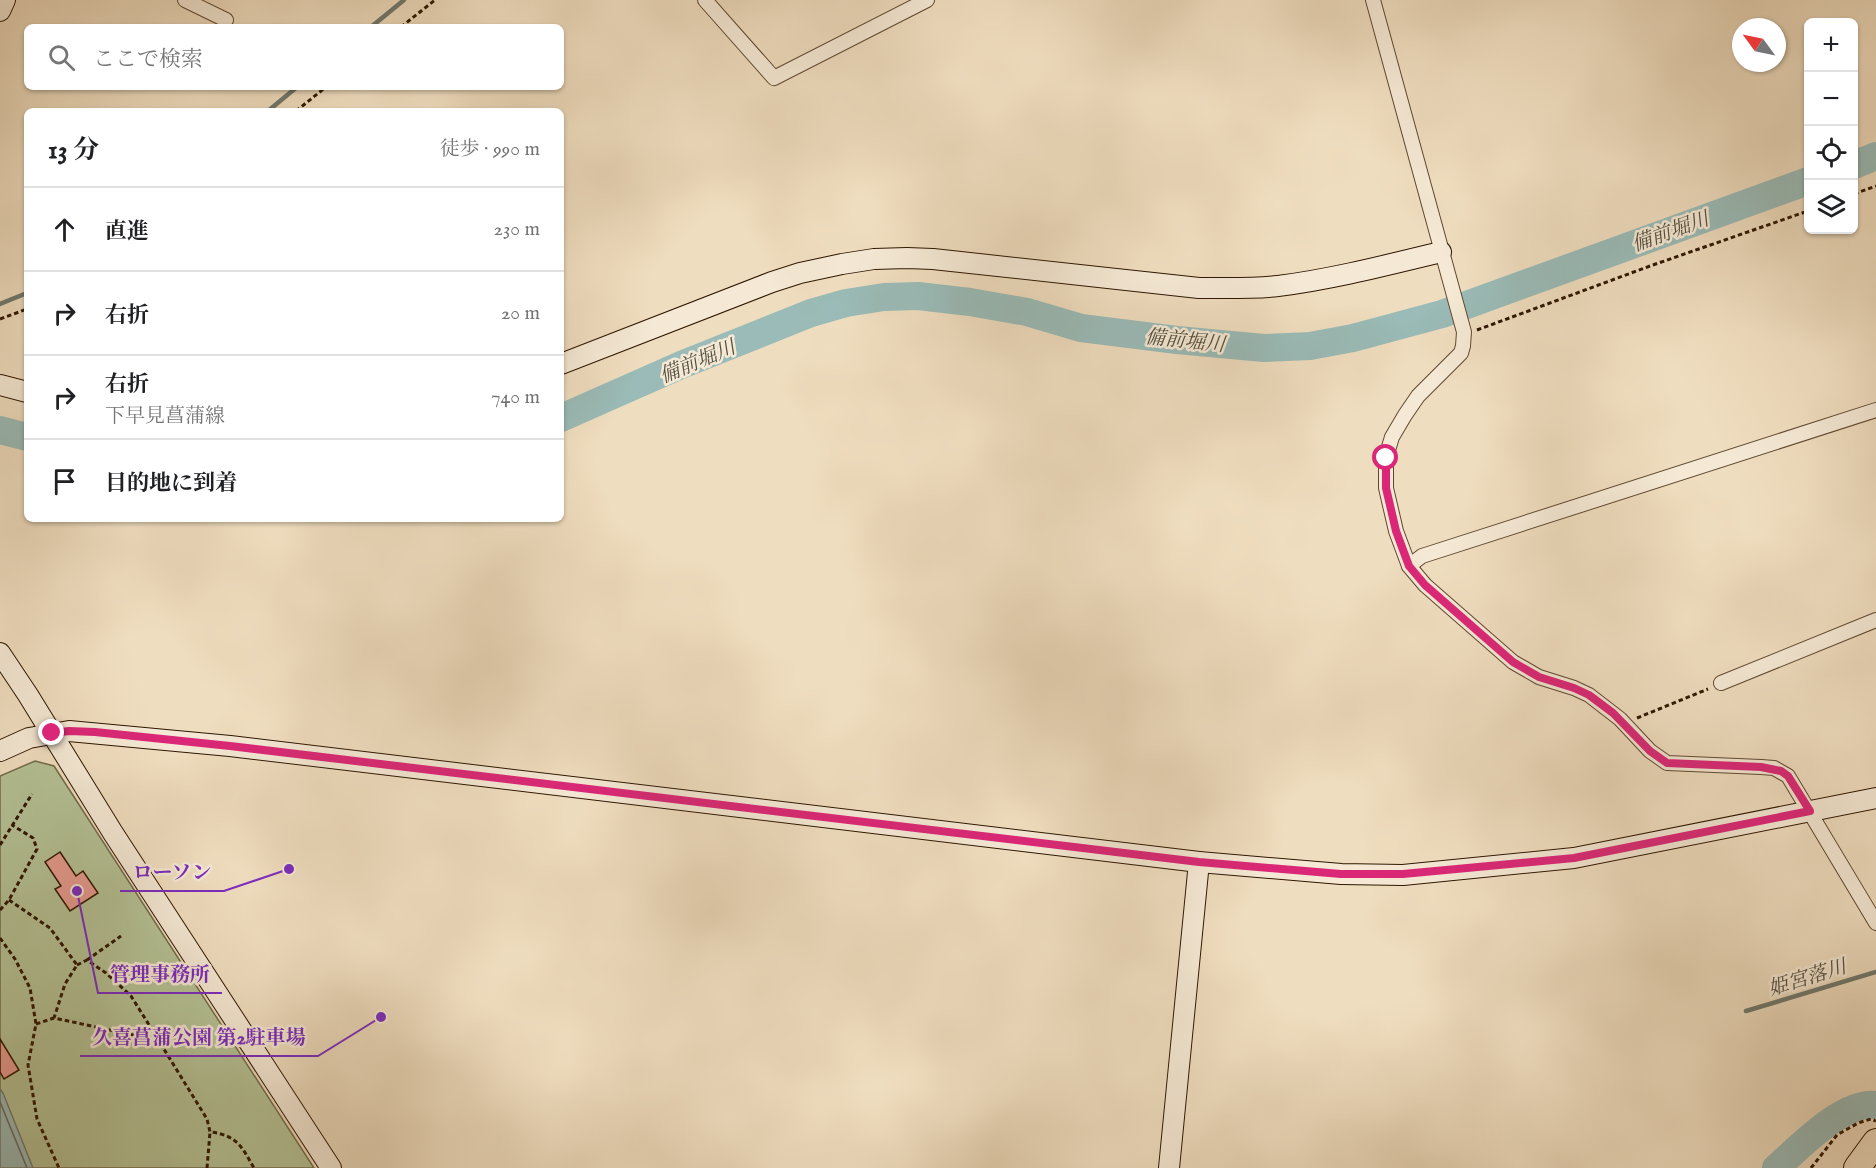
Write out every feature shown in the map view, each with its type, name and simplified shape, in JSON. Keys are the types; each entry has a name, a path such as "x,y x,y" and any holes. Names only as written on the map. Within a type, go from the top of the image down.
{"highway":[{"path":"1857,1168 1876,1142"}],"main road":[{"path":"0,11 5,0"},
{"path":"564,363 772,282 800,273 874,259 933,259 1199,288 1238,289 1276,286 1443,260"},
{"path":"0,385 24,391"},
{"path":"0,653 113,833 331,1168"},
{"path":"0,751 29,738 52,733 95,732 230,746 1199,862 1341,874 1403,874 1574,858 1876,798"},
{"path":"1170,1168 1199,862"}],"street":[{"path":"185,0 226,20"},
{"path":"705,0 774,78 927,0"},
{"path":"1373,0 1464,333 1461,353 1418,396 1392,436 1386,458 1386,488 1396,531 1409,566 1425,585 1513,662 1539,677 1589,695 1613,713 1650,751 1667,763 1773,768 1788,776 1876,922"},
{"path":"1409,566 1422,556 1876,410"},
{"path":"1721,683 1876,620"}],"path":[{"path":"405,24 435,0"},
{"path":"300,108 322,90"},
{"path":"1858,193 1876,186"},
{"path":"1464,333 1530,312 1650,266 1804,213"},
{"path":"0,319 24,310"},
{"path":"1626,725 1635,718 1721,683"},
{"path":"0,845 32,794"},
{"path":"0,910 9,900 38,849 33,838 12,825"},
{"path":"9,900 50,928 77,965"},
{"path":"54,1018 64,984 77,965 121,936"},
{"path":"0,938 15,959 30,988 36,1024 28,1065 37,1119 59,1168"},
{"path":"87,960 106,973 131,996 207,1119 210,1132 207,1168"},
{"path":"36,1024 54,1018 138,1036 162,1046"},
{"path":"1811,1168 1837,1136 1852,1126 1870,1119 1876,1121"},
{"path":"210,1132 224,1133 240,1143 254,1168"}],"green space":[{"path":"35,761 54,766 314,1168 0,1168 0,776"}],"water":[{"path":"0,1089 3,1093 33,1168 0,1168"}],"building":[{"path":"60,852 76,876 83,871 98,893 70,911 55,889 61,886 45,862"},
{"path":"0,1039 19,1070 4,1079 0,1072"}],"waterway":[{"path":"375,24 404,0"},
{"path":"272,108 293,90"},
{"name":"備前堀川","path":"1858,163 1876,156"},
{"name":"備前堀川","path":"564,417 681,365 811,313 846,303 884,297 918,296 970,302 1027,312 1081,328 1264,348 1310,346 1353,338 1442,314 1804,182"},
{"path":"0,304 24,294"},
{"name":"備前堀川","path":"0,430 24,436"},
{"name":"姫宮落川","path":"1746,1011 1876,972"},
{"path":"1776,1168 1809,1138 1836,1118 1850,1110 1876,1105"}],"place":[{"name":"ローソン","path":"289,869"},
{"name":"管理事務所","path":"77,891"},
{"name":"久喜菖蒲公園 第2駐車場","path":"381,1017"}],"route":[{"path":"52,733 95,732 230,746 1199,862 1341,874 1403,874 1574,858 1810,811 1788,776 1781,771 1761,767 1667,763 1650,751 1620,719 1589,695 1539,677 1513,662 1425,585 1409,566 1396,531 1386,488 1386,458"}]}
